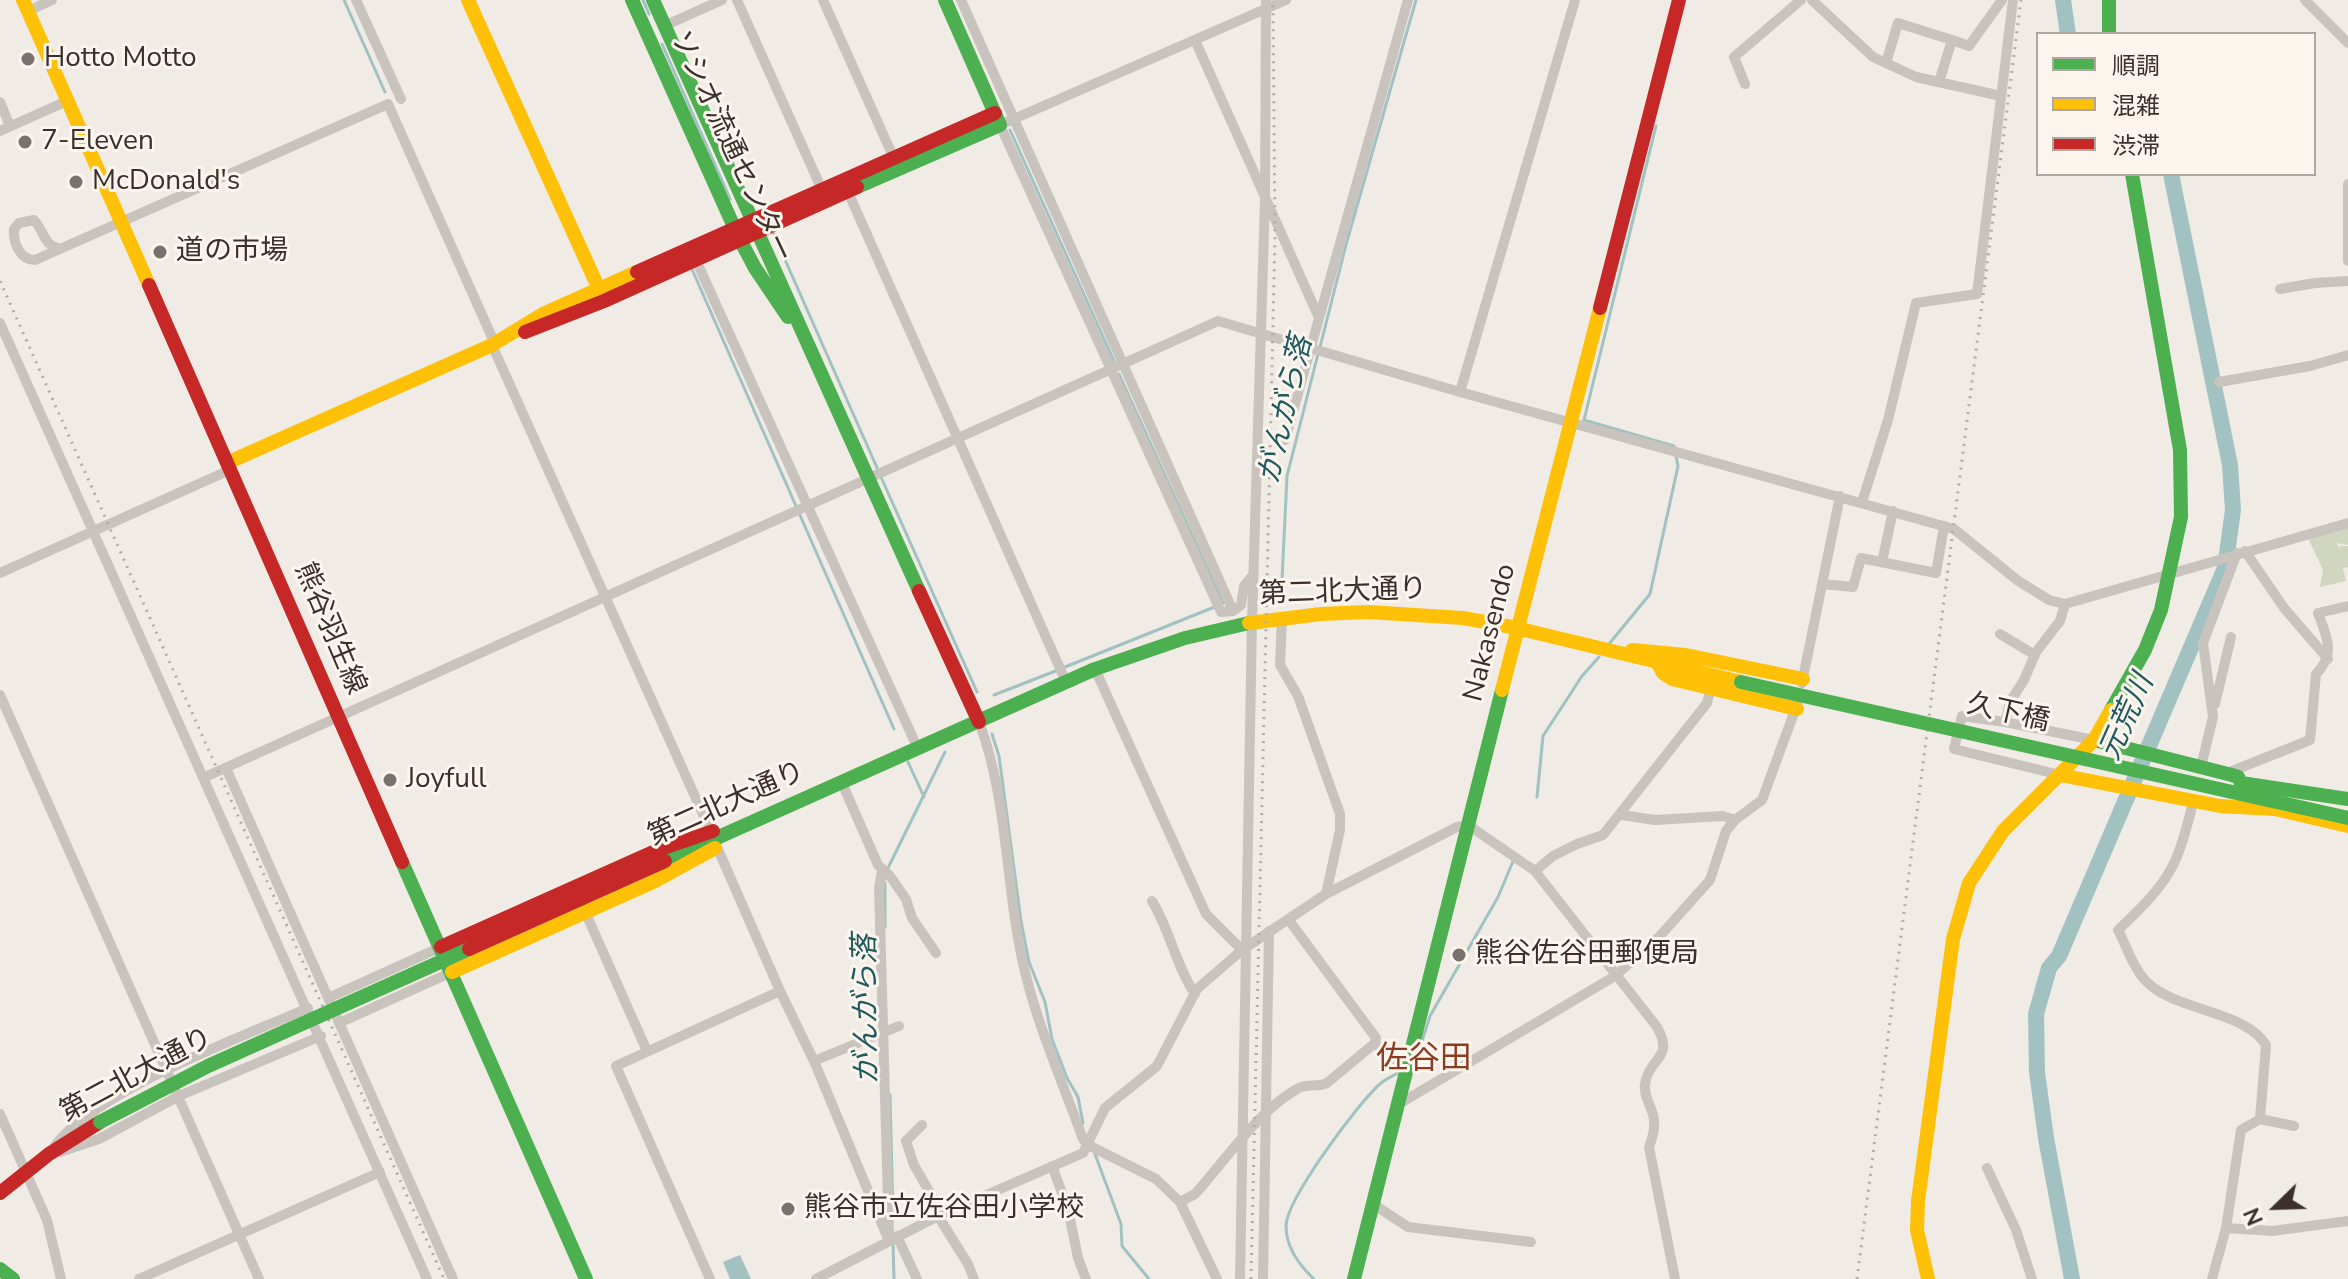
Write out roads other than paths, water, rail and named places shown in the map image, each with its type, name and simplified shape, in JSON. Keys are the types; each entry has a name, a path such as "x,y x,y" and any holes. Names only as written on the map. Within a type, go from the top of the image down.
{"main road":[{"path":"468,0 602,296"},
{"name":"ソシオ流通センター","path":"632,0 737,234 755,268 813,354"},
{"path":"653,0 753,227 813,354 877,475 979,722"},
{"path":"753,227 822,190 1003,119 945,0"},
{"name":"Nakasendo","path":"1354,1279 1679,0"},
{"path":"2109,0 2109,32"},
{"name":"熊谷羽生線","path":"26,6 586,1279"},
{"path":"602,296 753,227 848,192 896,163"},
{"path":"1928,1279 1917,1230 1918,1201 1947,980 1961,907 1969,883 2003,831 2094,740 2145,650 2161,610 2181,517 2180,450 2132,176"},
{"path":"230,466 511,336 543,314 602,296 695,258 737,234"},
{"name":"第二北大通り","path":"0,1193 49,1154 100,1122 208,1066 1095,669 1172,640 1252,621 1323,614 1404,612 1520,629 1599,649"},
{"path":"1599,649 1686,655 1803,679"},
{"name":"久下橋","path":"1599,649 2348,818"},
{"path":"1657,662 1667,676 1797,709"},
{"path":"1916,720 2056,742 2222,776"},
{"path":"1916,720 2034,755 2246,806 2348,826"},
{"path":"2094,740 2201,767 2241,783 2348,799"},
{"path":"2060,775 2220,806 2246,806"},
{"path":"441,947 658,850 836,786"},
{"path":"2280,789 2348,809"},
{"path":"452,972 665,876 778,812"},
{"path":"2286,812 2299,824 2348,835"},
{"path":"0,1269 13,1279"}],"street":[{"path":"26,6 52,0"},
{"path":"356,0 401,99"},
{"path":"664,26 722,0"},
{"path":"737,0 822,190"},
{"path":"823,0 896,163"},
{"path":"961,0 1003,119 1111,370 1227,612"},
{"path":"1003,119 1195,40 1266,4 1286,0"},
{"path":"1285,440 1408,0"},
{"path":"1460,392 1575,0"},
{"path":"1745,84 1734,57 1801,0"},
{"path":"1812,0 1873,57 1916,77 2001,96"},
{"path":"1886,63 1898,23 1969,46 2002,0"},
{"path":"1862,502 1888,420 1916,303 1919,300 1977,294 2013,0"},
{"path":"2305,0 2348,43"},
{"path":"1240,1279 1244,949 1265,199 1266,4"},
{"path":"1195,40 1319,318"},
{"path":"1939,82 1952,40"},
{"path":"0,102 5,128 67,101"},
{"path":"60,249 47,243 34,220 9,228 22,256 35,260 60,249 120,222 388,104 711,832"},
{"path":"1003,119 1124,365 1227,612"},
{"path":"2348,184 2348,261"},
{"path":"848,192 1066,682"},
{"path":"695,258 801,510 918,749"},
{"path":"2280,289 2348,281"},
{"path":"205,777 1218,321 1460,392 1944,526 1957,531 2017,580 2049,600 2065,604 2348,523"},
{"path":"0,323 427,1279"},
{"path":"2219,382 2310,366 2348,355"},
{"path":"0,573 230,466"},
{"path":"1399,1104 1615,976 1658,938 1700,894 1710,880 1726,831 1735,820 1762,800 1797,709 1840,496"},
{"path":"1882,562 1893,511"},
{"path":"1822,584 1853,587 1861,558 1936,573 1944,526"},
{"path":"2241,552 2328,659"},
{"path":"2213,717 2203,643 2241,552"},
{"path":"1227,612 1241,605 1244,586 1255,572"},
{"path":"2005,722 2010,702 2035,655 2060,621 2065,604"},
{"path":"2222,776 2310,740 2316,674 2328,659 2327,637 2318,613 2348,606"},
{"path":"1282,618 1280,665 1298,696 1340,814 1340,830 1326,894"},
{"path":"2000,634 2035,655"},
{"path":"2201,767 2231,637"},
{"path":"1095,669 1206,914 1244,949"},
{"path":"1535,871 1553,856 1603,835 1622,815 1707,703 1711,687"},
{"path":"0,695 259,1279"},
{"path":"2060,775 1954,749 1962,716 2094,740"},
{"path":"979,722 991,754 1025,972 1083,1139 1088,1145 1156,1179 1180,1202 1217,1279"},
{"path":"226,768 453,1279"},
{"path":"836,786 885,872 909,905 923,938 936,953"},
{"path":"2194,800 2170,870 2142,907 2118,930 2135,966 2149,984 2243,1025 2263,1040 2266,1045 2260,1119"},
{"path":"1622,815 1655,820 1723,816 1735,820"},
{"path":"816,1279 940,1215 1083,1153 1105,1108 1157,1066 1195,994 1244,949 1326,894 1457,827 1468,825 1535,871 1665,1041 1664,1051 1648,1077 1645,1089 1654,1118 1654,1133 1649,1147 1675,1279"},
{"path":"717,847 893,1239 917,1279"},
{"path":"885,872 879,888 889,1029 893,1239"},
{"path":"574,887 647,1051"},
{"path":"1152,901 1164,921 1195,994"},
{"path":"1180,1202 1195,1194 1266,1112 1301,1086 1327,1083 1375,1043 1376,1038 1353,1005 1288,919"},
{"path":"1263,1279 1269,931"},
{"path":"328,998 441,947"},
{"path":"339,1023 452,972"},
{"path":"710,1279 616,1066 780,991"},
{"path":"49,1154 59,1138 103,1104 167,1071 308,1008"},
{"path":"814,1061 889,1029"},
{"path":"49,1154 99,1139 179,1096 321,1036"},
{"path":"1375,1043 1404,1075"},
{"path":"0,1114 47,1220 61,1279"},
{"path":"2212,1279 2226,1228 2241,1130 2260,1119 2294,1126"},
{"path":"922,1125 906,1141 914,1165 974,1279"},
{"path":"1052,1166 1068,1209 1078,1258 1086,1279"},
{"path":"1987,1168 2016,1230 2032,1279"},
{"path":"139,1279 380,1172"},
{"path":"1373,1204 1408,1227 1531,1242"},
{"path":"2226,1228 2272,1231 2348,1221"}],"water":[{"path":"740,1255 751,1279 730,1279 723,1262"}],"waterway":[{"path":"344,0 385,92"},
{"path":"643,0 649,14"},
{"name":"がんがら落","path":"1320,347 1416,0"},
{"name":"元荒川","path":"2063,0 2068,32"},
{"path":"662,44 730,199"},
{"path":"1609,644 1650,594 1678,466 1674,446 1584,420 1656,126"},
{"path":"1010,130 1114,361"},
{"name":"元荒川","path":"2072,1279 2037,1072 2036,1014 2049,968 2059,956 2225,568 2233,510 2230,465 2171,176"},
{"path":"771,228 878,470"},
{"path":"691,267 796,506"},
{"name":"がんがら落","path":"1256,588 1282,580 1287,476 1318,354"},
{"path":"1119,374 1223,603"},
{"path":"881,477 977,692"},
{"path":"799,513 894,729"},
{"name":"がんがら落","path":"1065,667 1217,606"},
{"path":"1537,797 1543,736 1582,676 1599,657"},
{"name":"がんがら落","path":"994,695 1058,670"},
{"path":"992,734 999,756 1029,962 1045,1002 1052,1039 1078,1097 1083,1123"},
{"name":"がんがら落","path":"888,868 945,752"},
{"path":"908,762 924,797"},
{"path":"1416,1060 1430,1016 1498,897 1514,859"},
{"name":"がんがら落","path":"885,883 885,927"},
{"path":"1314,1279 1291,1249 1286,1226 1289,1213 1341,1130 1370,1094 1396,1074"},
{"name":"がんがら落","path":"890,1095 893,1215"},
{"path":"1095,1154 1121,1224 1122,1246 1149,1279"},
{"name":"がんがら落","path":"893,1243 894,1279"}],"railway":[{"path":"1251,1279 1275,236 1273,0"},
{"path":"1857,1279 2021,0"},
{"path":"0,281 444,1279"}],"place":[{"name":"Hotto Motto","path":"28,59"},
{"name":"7-Eleven","path":"25,142"},
{"name":"McDonald's","path":"76,182"},
{"name":"道の市場","path":"160,252"},
{"name":"Joyfull","path":"390,780"},
{"name":"熊谷佐谷田郵便局","path":"1459,955"},
{"name":"熊谷市立佐谷田小学校","path":"788,1209"}],"district":[{"name":"佐谷田","path":"1424,1060"}]}
